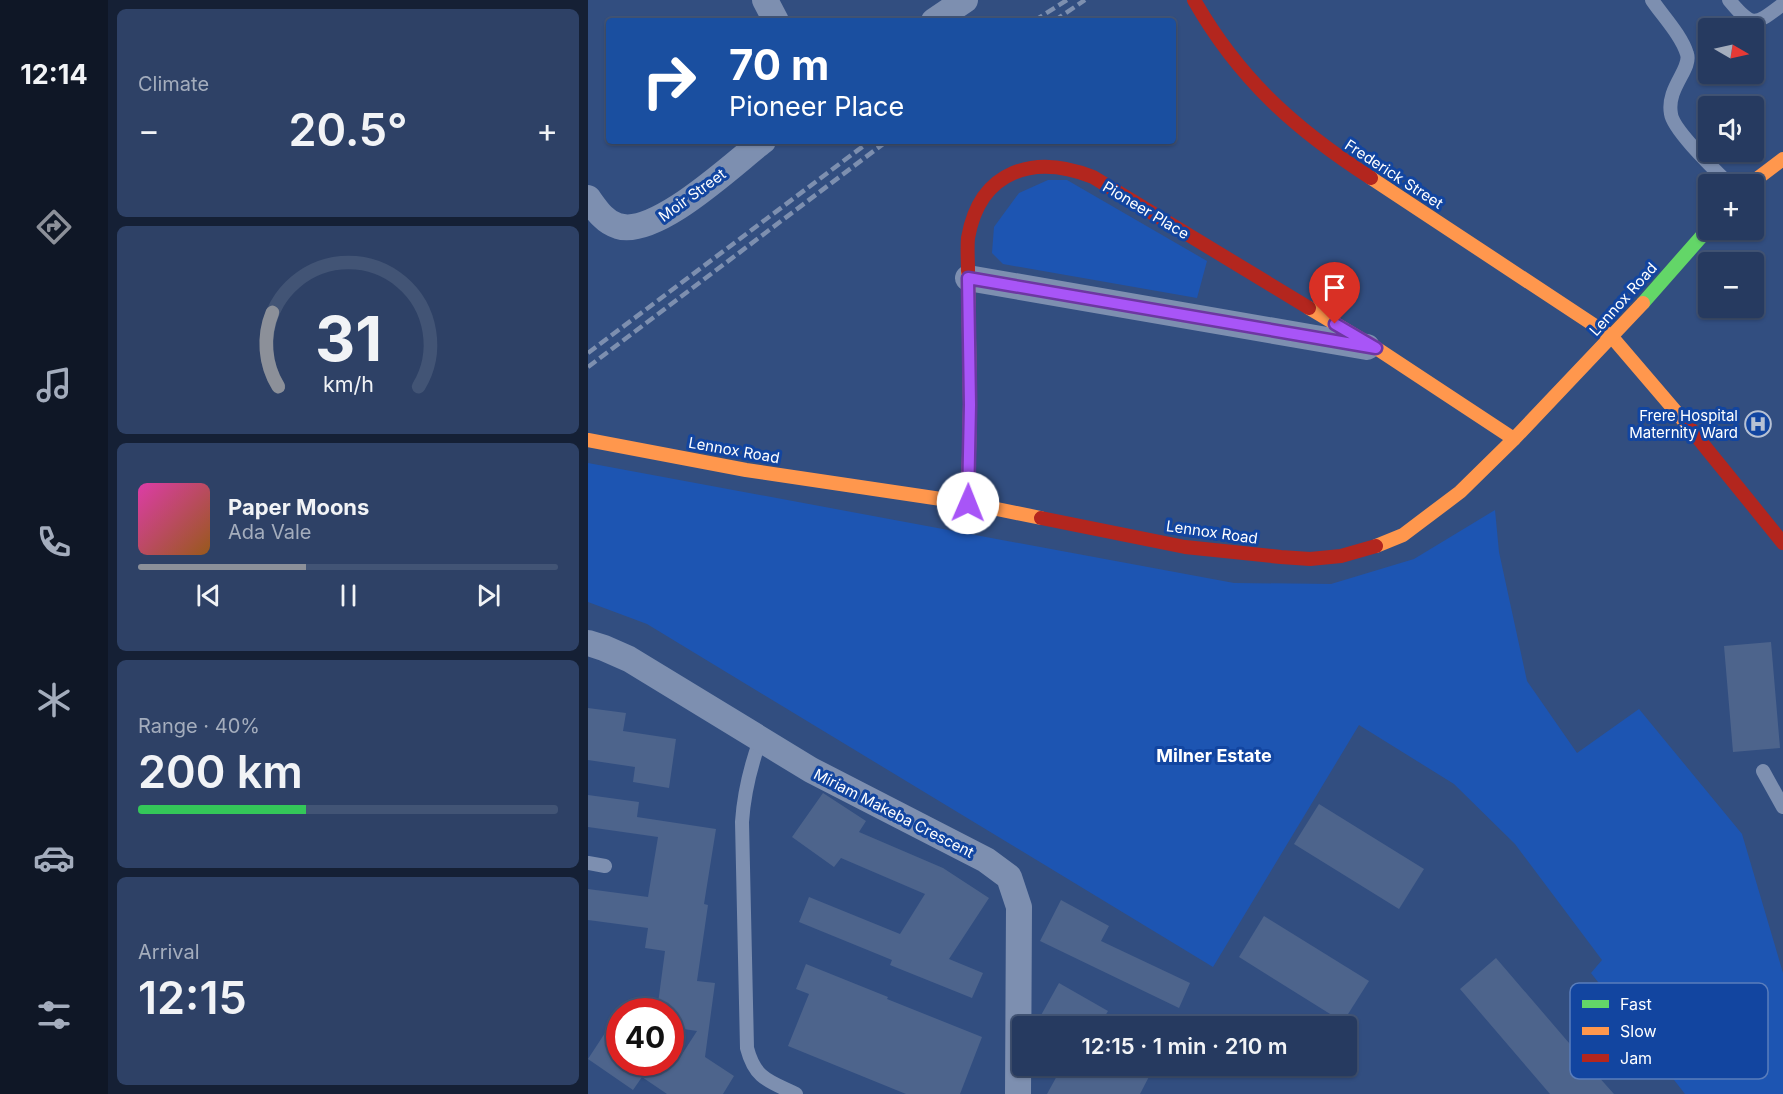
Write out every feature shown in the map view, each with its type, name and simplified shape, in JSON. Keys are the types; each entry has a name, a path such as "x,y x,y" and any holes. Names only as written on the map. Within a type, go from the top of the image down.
{"street":[{"path":"765,0 774,18"},
{"path":"938,18 965,0"},
{"name":"Frederick Street","path":"1194,0 1224,49 1266,99 1299,129 1612,337 1704,445 1783,543"},
{"name":"Moir Street","path":"588,198 606,220 618,226 633,228 648,225 681,205 759,144"},
{"path":"1763,174 1783,159"},
{"name":"Pioneer Place","path":"968,503 970,405 968,239 983,199 997,183 1016,171 1036,165 1058,165 1093,177 1376,348 1514,439"},
{"name":"Lennox Road","path":"588,440 746,470 968,503 1185,547 1310,559 1341,556 1366,550 1403,535 1460,492 1612,337 1698,240"},
{"name":"Pioneer Place","path":"968,278 1376,348"},
{"name":"Miriam Makeba Crescent","path":"588,643 629,658 811,770 986,860 1009,877 1019,907 1018,1094"}],"lane":[{"path":"1652,0 1688,54 1688,64 1674,88 1670,103 1671,117 1689,141 1720,174"},
{"path":"1729,0 1747,20 1755,22 1762,20 1783,4"},
{"path":"760,740 747,780 742,822 747,1048 752,1065 760,1075 796,1094"},
{"path":"1764,771 1783,807"},
{"path":"588,863 605,866"}],"shaded area":[{"path":"1048,180 1067,180 1207,261 1197,298 1003,264 992,253 994,227 1019,193"},
{"path":"588,463 1234,583 1331,584 1414,559 1495,510 1499,552 1527,681 1577,753 1639,709 1742,834 1783,973 1783,1094 1685,1094 1673,1079 1768,1079 1768,983 1599,983 1591,973 1602,960 1515,844 1454,784 1359,725 1213,967 647,624 588,602"}],"building":[{"path":"1771,642 1780,748 1733,752 1724,646"},
{"path":"588,708 626,713 623,731 676,739 669,788 633,782 635,767 588,760"},
{"path":"823,793 866,821 859,832 943,868 989,898 949,959 983,973 972,998 890,965 892,960 799,922 809,897 900,934 925,894 841,858 834,867 792,837"},
{"path":"588,795 639,802 637,817 716,829 704,904 708,905 697,981 715,983 705,1057 734,1076 723,1094 667,1094 642,1077 633,1090 613,1076 684,1076 684,1051 697,1031 684,1029 684,998 659,998 665,951 645,948 648,928 588,920 588,889 648,897 658,837 588,827"},
{"path":"1319,804 1424,869 1399,909 1294,844"},
{"path":"1061,900 1109,926 1101,941 1190,983 1179,1008 1040,941"},
{"path":"1264,916 1369,981 1347,1016 1333,1016 1239,957"},
{"path":"1496,958 1570,1044 1570,1079 1601,1079 1614,1094 1550,1094 1460,989"},
{"path":"806,964 982,1037 960,1094 906,1094 788,1046 809,994 796,989"},
{"path":"1059,983 1108,1011 1105,1016 1041,1016"},
{"path":"606,1031 606,1071 588,1059"},
{"path":"1057,1076 1149,1076 1140,1094 1047,1094"}],"railway":[{"path":"1039,18 1067,0"},
{"path":"1058,18 1085,0"},
{"path":"588,353 866,144"},
{"path":"588,367 883,144"}],"traffic: fast":[{"path":"1643,303 1698,240"}],"traffic: slow":[{"path":"1763,174 1783,159"},
{"path":"1371,178 1612,337 1689,427"},
{"path":"968,271 970,404 968,503"},
{"path":"1376,546 1403,535 1460,492 1514,439 1643,303"},
{"path":"1309,308 1376,348 1514,439"},
{"path":"588,440 746,470 968,503 1041,518"}],"traffic: jam":[{"path":"1194,0 1230,54 1271,100 1318,141 1371,178"},
{"path":"968,271 968,238 974,215 984,196 998,182 1013,173 1031,168 1051,167 1093,177 1309,308"},
{"path":"1689,427 1783,543"},
{"path":"1041,518 1185,547 1281,557 1310,559 1341,556 1376,546"}],"place":[{"name":"Frere Hospital Maternity Ward","path":"1758,424"}],"district":[{"name":"Milner Estate","path":"1214,755"}],"route":[{"path":"968,503 970,405 968,278 1376,348 1335,324"}]}
